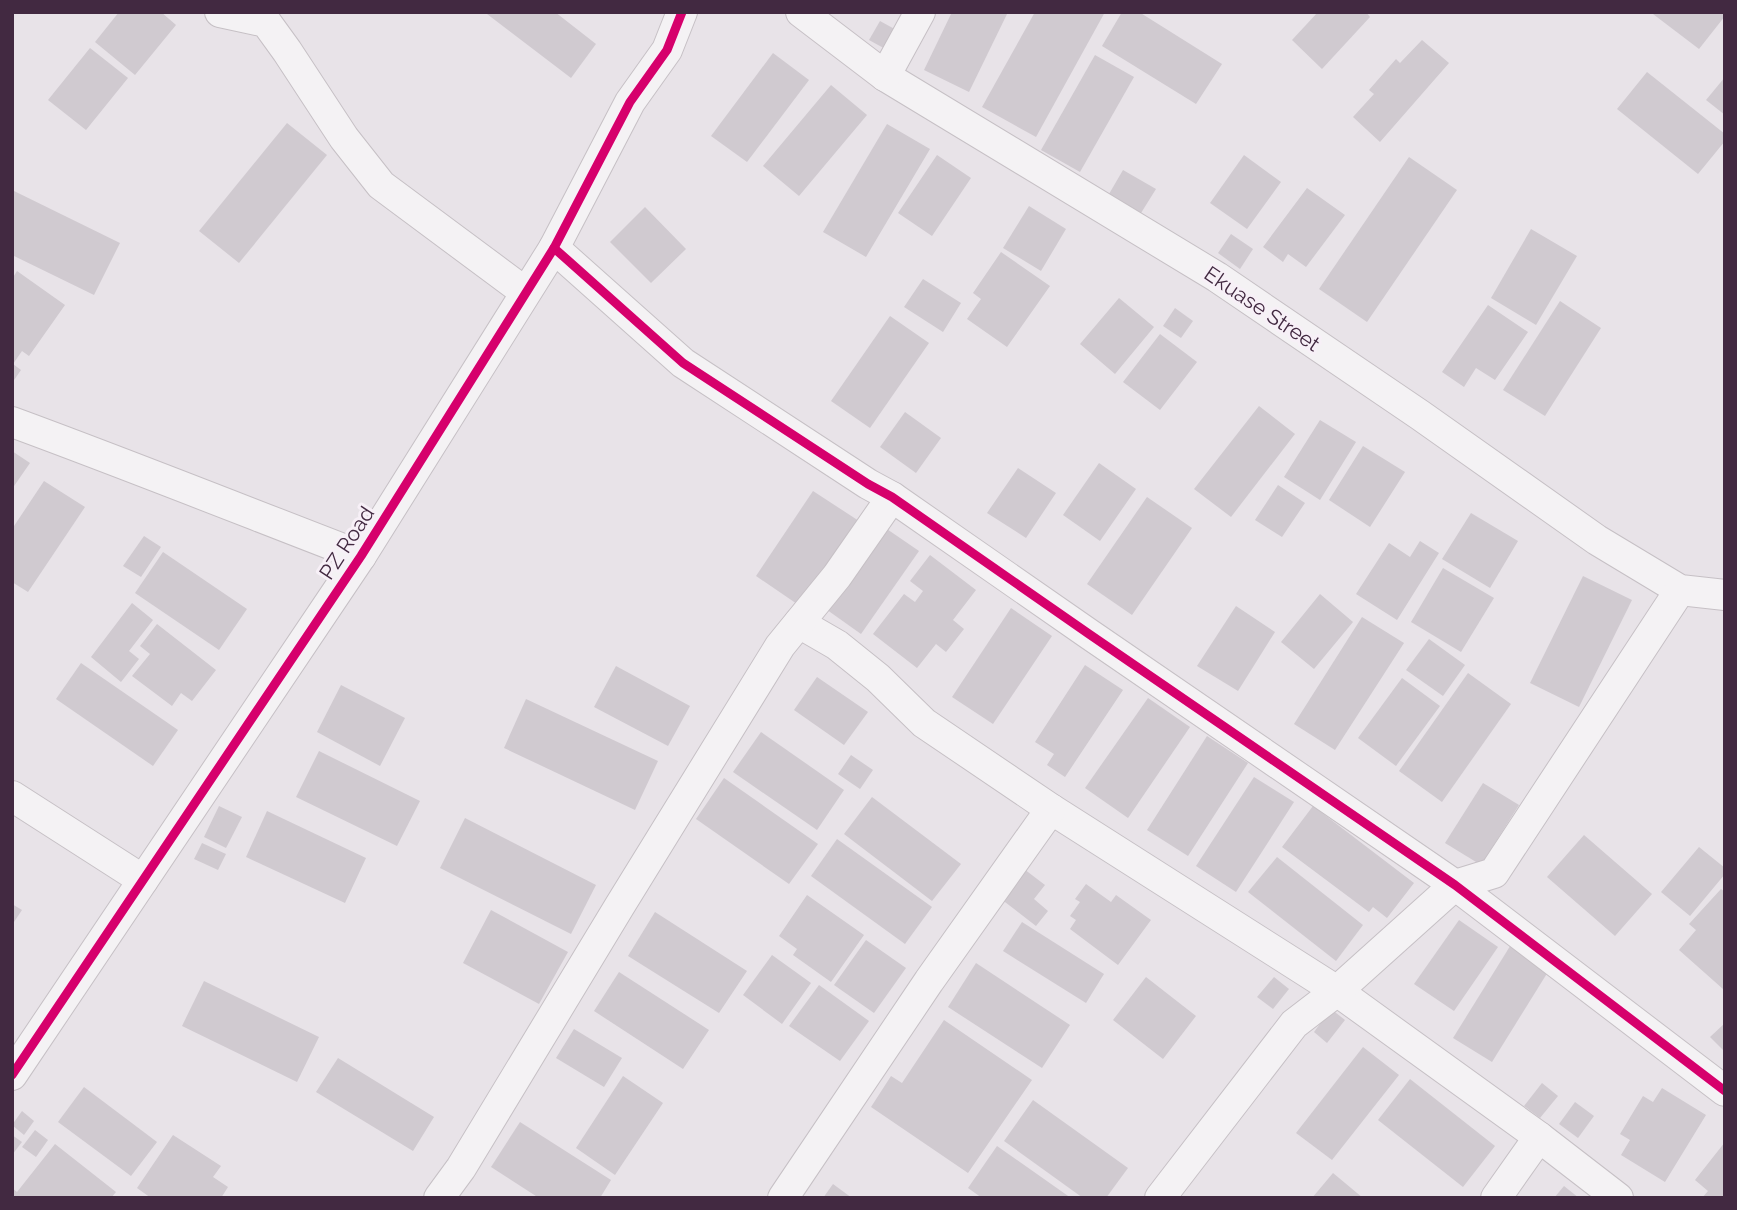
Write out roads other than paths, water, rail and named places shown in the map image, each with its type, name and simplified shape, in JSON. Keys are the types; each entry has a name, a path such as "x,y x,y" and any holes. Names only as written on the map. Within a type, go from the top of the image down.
{"street":[{"path":"220,12 266,22 344,138 381,185 525,292"},
{"name":"PZ Road","path":"12,1074 361,556 554,248 630,102 667,50 682,12"},
{"name":"Ekuase Street","path":"801,12 885,76 1217,277 1597,540 1680,590 1725,595"},
{"path":"885,76 920,12"},
{"path":"554,248 682,363 892,497 1455,885 1725,1091"},
{"path":"12,422 361,556"},
{"path":"439,1198 461,1168 773,658 892,497"},
{"path":"1160,1198 1294,1024 1337,991 1455,885 1494,873 1680,590"},
{"path":"799,623 837,645 878,678 924,723 1051,809 1337,991 1539,1137 1618,1198"},
{"path":"12,796 143,880"},
{"path":"783,1198 929,981 1051,809"},
{"path":"1496,1198 1539,1137"}]}
